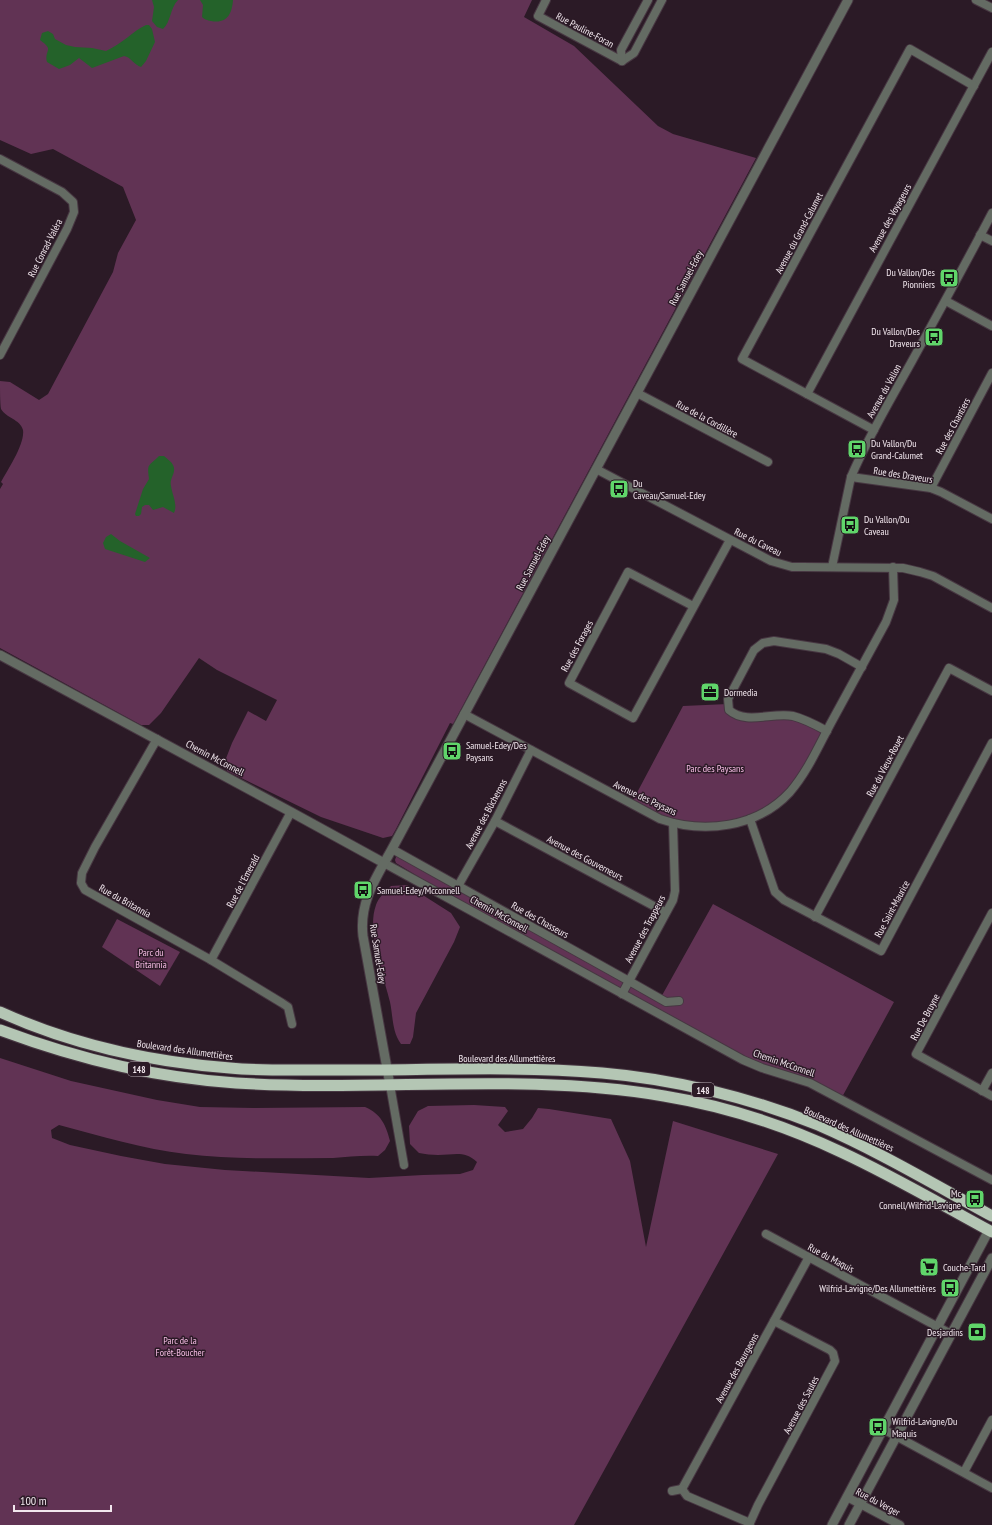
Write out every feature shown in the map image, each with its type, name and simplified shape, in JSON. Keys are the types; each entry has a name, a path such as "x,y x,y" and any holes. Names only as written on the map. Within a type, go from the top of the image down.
{"highway":[{"name":"Boulevard des Allumettières","path":"0,1012 52,1033 84,1043 162,1060 239,1069 387,1071 511,1069 564,1070 634,1077 704,1090 743,1100 817,1125 866,1148 992,1216"},
{"name":"148","path":"0,1030 119,1066 198,1079 234,1083 283,1085 510,1083 569,1085 666,1096 740,1114 804,1136 841,1152 905,1184 991,1231"}],"street":[{"name":"Rue Pauline-Foran","path":"546,0 538,16 622,61"},
{"path":"648,0 621,50 622,61 634,53 662,0"},
{"name":"Rue Samuel-Edey","path":"404,1165 362,926 362,917 366,900 384,863 848,0"},
{"path":"976,0 992,8"},
{"name":"Avenue du Grand-Calumet","path":"874,430 742,359 910,49 974,86"},
{"name":"Avenue des Voyageurs","path":"807,394 992,52"},
{"name":"Rue Conrad-Valéra","path":"0,159 62,192 73,202 74,212 0,355"},
{"name":"Avenue du Vallon","path":"832,567 851,477 874,430 946,301 992,213"},
{"path":"980,235 992,241"},
{"path":"946,301 992,326"},
{"name":"Rue des Chantiers","path":"931,488 992,373"},
{"name":"Rue de la Cordillère","path":"637,393 768,462"},
{"name":"Rue du Caveau","path":"596,469 730,540 781,564 802,567 893,567 920,572 933,576 992,608"},
{"name":"Rue des Draveurs","path":"851,477 931,488 992,519"},
{"name":"Rue des Forages","path":"694,606 628,572 569,683 633,718 730,540"},
{"name":"Avenue des Paysans","path":"464,714 660,819 690,826 717,827 731,825 750,819 765,812 790,792 808,766 891,611 894,600 893,567"},
{"path":"827,731 803,719 791,716 743,717 735,715 729,710 728,699 754,650 763,643 774,641 826,649 839,654 862,667"},
{"name":"Chemin McConnell","path":"0,656 292,812 753,1065 800,1079 822,1088 992,1180"},
{"name":"Rue du Vieux-Rouet","path":"815,916 949,668 992,691"},
{"name":"Rue du Britannia","path":"157,740 93,851 82,873 80,883 85,890 211,960 282,1002 288,1007 292,1024"},
{"name":"Rue Saint-Maurice","path":"750,819 775,892 784,900 880,951 992,743"},
{"name":"Avenue des Bûcherons","path":"458,886 495,821 532,750"},
{"name":"Rue de l'Emerald","path":"211,960 292,812"},
{"name":"Avenue des Gouverneurs","path":"495,821 665,912"},
{"name":"Avenue des Trappeurs","path":"622,994 665,912 673,900 675,891 673,823"},
{"name":"Rue des Chasseurs","path":"392,849 666,1002 679,1000"},
{"name":"Rue De Bruyne","path":"992,913 916,1054 992,1096"},
{"path":"982,1091 992,1073"},
{"path":"832,1525 991,1231"},
{"name":"Rue du Maquis","path":"766,1234 951,1334"},
{"name":"Avenue des Bourgeons","path":"682,1489 809,1257"},
{"path":"849,1525 992,1258"},
{"name":"Avenue des Saules","path":"750,1524 758,1505 835,1361 833,1353 830,1350 774,1321"},
{"path":"964,1472 992,1420"},
{"path":"883,1429 992,1488"},
{"path":"672,1491 682,1489 687,1496 750,1524"},
{"name":"Rue du Verger","path":"847,1497 900,1525"}],"green space":[{"path":"0,0 532,0 524,17 574,46 658,126 673,134 756,158 453,724 450,723 392,836 383,838 321,817 227,771 225,761 248,711 266,721 277,700 217,670 199,658 161,713 149,725 141,725 0,648 0,489 3,484 1,482 19,449 23,436 23,430 19,423 6,415 1,409 0,381 10,382 39,400 48,394 113,272 118,253 136,220 123,187 53,149 31,154 0,140"},
{"name":"Parc des Paysans","path":"728,704 735,715 779,716 827,731 790,792 750,819 690,827 631,804 683,706"},
{"path":"399,856 660,999 713,904 894,1002 841,1099 762,1068 511,933 396,863 396,857"},
{"path":"407,885 451,913 460,927 454,942 416,1013 413,1037 410,1044 401,1044 394,1029 390,1002 374,941 373,916 378,900 391,886"},
{"name":"Parc du Britannia","path":"117,919 180,952 160,986 102,947"},
{"name":"Parc de la Forêt-Boucher","path":"0,1058 71,1081 157,1100 200,1107 365,1107 375,1113 382,1121 387,1130 390,1141 385,1150 378,1156 333,1158 241,1158 170,1152 122,1142 59,1125 51,1130 52,1138 70,1145 165,1164 225,1170 369,1178 460,1174 473,1170 477,1162 468,1156 459,1154 436,1155 419,1153 410,1144 409,1126 418,1111 428,1106 474,1105 505,1107 508,1111 498,1125 505,1132 523,1129 538,1108 611,1119 630,1161 646,1247 673,1121 778,1154 574,1525 0,1525"}],"shaded area":[{"path":"152,0 178,0 173,7 168,23 163,29 157,27 152,21 154,7"},
{"path":"200,0 233,0 230,14 225,19 216,22 204,19 202,17 203,5"},
{"path":"146,25 149,25 152,29 155,42 146,61 141,67 124,56 92,68 79,58 70,65 59,69 47,62 46,58 48,48 40,40 42,33 48,31 53,34 55,39 66,45 106,51"},
{"path":"159,456 164,456 171,462 174,468 171,483 175,503 174,513 163,507 153,510 149,505 145,505 142,507 141,514 136,516 135,514 143,489 149,479 148,468"},
{"path":"111,534 120,541 150,558 145,562 105,549 103,543 106,537"}],"place":[{"name":"Du Vallon/Des Pionniers","path":"949,278"},
{"name":"Du Vallon/Des Draveurs","path":"934,337"},
{"name":"Du Vallon/Du Grand-Calumet","path":"857,449"},
{"name":"Du Caveau/Samuel-Edey","path":"619,489"},
{"name":"Du Vallon/Du Caveau","path":"850,525"},
{"name":"Dormedia","path":"710,692"},
{"name":"Samuel-Edey/Des Paysans","path":"452,751"},
{"name":"Samuel-Edey/Mcconnell","path":"363,890"},
{"name":"Mc Connell/Wilfrid-Lavigne","path":"975,1199"},
{"name":"Couche-Tard","path":"929,1267"},
{"name":"Wilfrid-Lavigne/Des Allumettières","path":"950,1288"},
{"name":"Desjardins","path":"977,1332"},
{"name":"Wilfrid-Lavigne/Du Maquis","path":"878,1427"}]}
